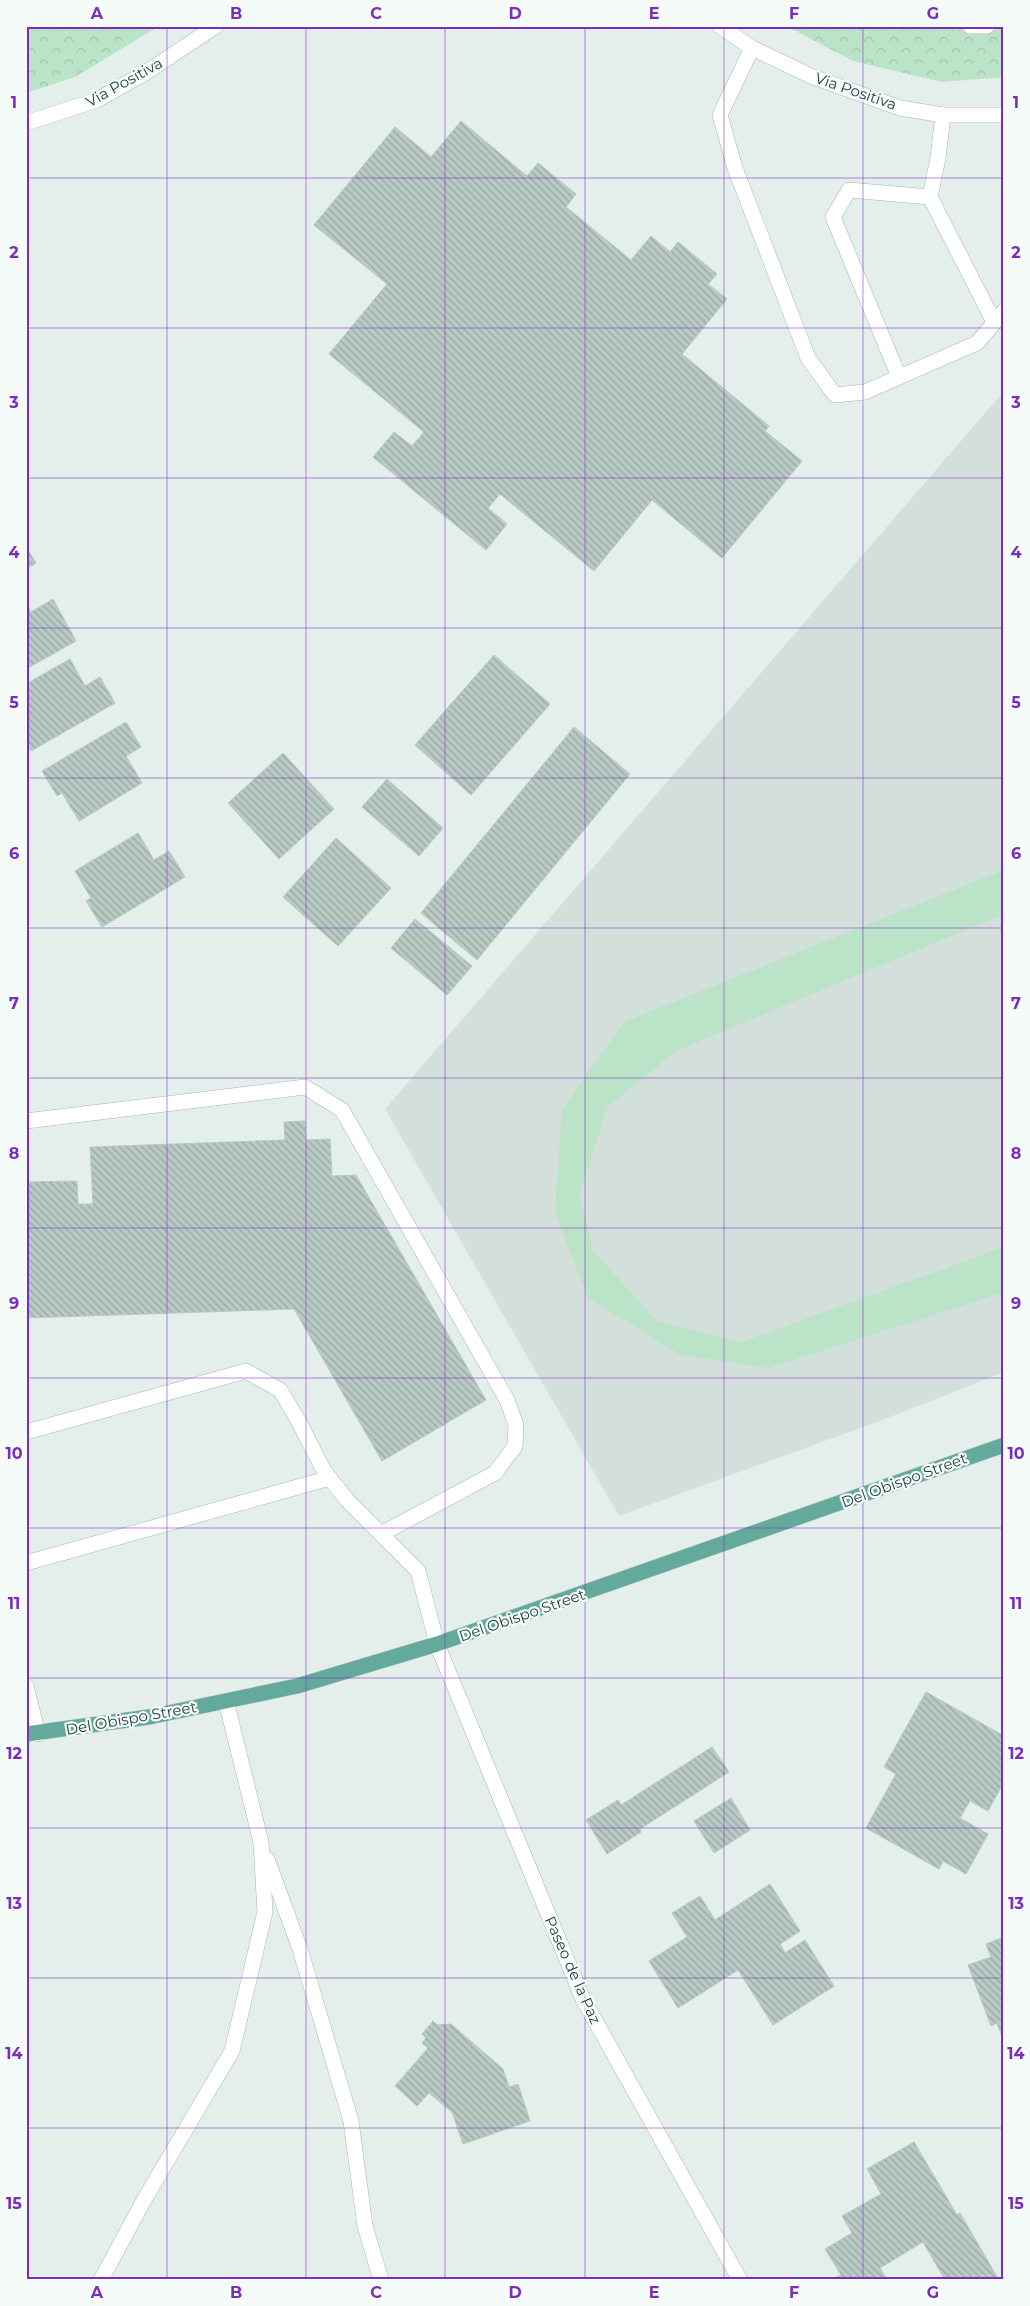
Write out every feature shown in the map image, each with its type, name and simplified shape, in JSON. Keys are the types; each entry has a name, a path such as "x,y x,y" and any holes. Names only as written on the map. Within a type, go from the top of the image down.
{"main road":[{"name":"Del Obispo Street","path":"32,1734 149,1717 297,1686 438,1644 1004,1445"}],"street":[{"name":"Via Positiva","path":"26,123 97,100 145,73 216,26"},
{"name":"Via Positiva","path":"720,26 752,48 813,77 900,108 943,114 1004,115"},
{"path":"970,26 982,28 987,26"},
{"path":"752,48 720,115 735,168 808,358 835,395 865,392 977,343 999,316 930,197 938,158 943,114"},
{"path":"899,377 833,217 849,190 930,197"},
{"path":"26,1121 305,1087 342,1110 507,1400 516,1425 515,1446 495,1473 381,1534"},
{"name":"Paseo de la Paz","path":"26,1432 246,1371 280,1390 330,1478 347,1500 418,1571 438,1644 583,1999 740,2280"},
{"path":"26,1563 330,1478"},
{"path":"26,1686 32,1734"},
{"path":"226,1701 261,1842 300,1949 351,2121 365,2226 381,2280"},
{"path":"101,2280 144,2200 232,2051 265,1912 261,1842"}],"shaded area":[{"path":"1004,391 1004,1372 885,1419 619,1516 385,1109"}],"green space":[{"path":"26,26 159,26 75,77 26,93"},
{"path":"786,26 1004,26 1004,77 942,82 853,61"},
{"path":"1004,870 1004,914 676,1051 608,1106 579,1194 593,1251 658,1322 742,1342 1004,1247 1004,1292 769,1368 681,1355 588,1298 555,1213 562,1110 624,1022"}],"building":[{"path":"461,121 527,176 538,163 576,194 566,207 631,260 651,236 670,252 678,242 717,274 708,284 727,299 682,354 769,426 765,431 802,461 722,558 652,500 594,571 500,494 488,508 507,524 486,550 373,457 394,432 412,446 424,432 329,354 387,284 314,225 395,127 431,157"},
{"path":"26,547 36,563 26,569"},
{"path":"53,599 76,641 26,669 26,603 31,612"},
{"path":"494,655 550,704 471,795 415,745"},
{"path":"70,659 85,686 100,677 115,703 31,751 26,742 26,684"},
{"path":"126,722 141,747 126,756 142,783 79,821 62,793 57,796 42,771"},
{"path":"574,727 630,774 477,960 421,913"},
{"path":"283,753 334,809 279,859 228,803"},
{"path":"387,779 443,828 419,856 362,807"},
{"path":"138,833 154,860 169,851 185,877 102,927 86,901 91,898 75,871"},
{"path":"336,838 391,888 338,946 283,897"},
{"path":"415,919 472,966 447,995 391,948"},
{"path":"305,1121 306,1140 330,1139 332,1176 356,1175 486,1400 382,1461 294,1309 26,1318 26,1182 77,1181 78,1204 93,1204 90,1147 285,1140 284,1122"},
{"path":"926,1692 1004,1736 1004,1782 988,1811 970,1801 960,1818 988,1834 966,1874 943,1861 939,1869 866,1828 896,1774 884,1767"},
{"path":"712,1747 729,1772 640,1829 641,1832 607,1854 586,1820 618,1800 621,1805"},
{"path":"731,1798 750,1830 714,1853 694,1821"},
{"path":"770,1884 800,1931 780,1944 785,1953 805,1940 834,1986 773,2025 738,1970 678,2008 649,1961 687,1937 672,1913 700,1896 715,1920"},
{"path":"1004,1937 1004,2041 997,2023 991,2026 968,1965 991,1957 986,1944"},
{"path":"433,2021 437,2025 451,2024 503,2069 509,2087 518,2084 530,2121 463,2144 452,2112 429,2093 417,2106 395,2086 428,2048 422,2043 426,2038 422,2034"},
{"path":"914,2142 957,2215 960,2213 999,2280 945,2280 923,2242 880,2268 887,2280 838,2280 836,2277 841,2275 825,2249 852,2233 842,2216 881,2194 867,2169"}]}
